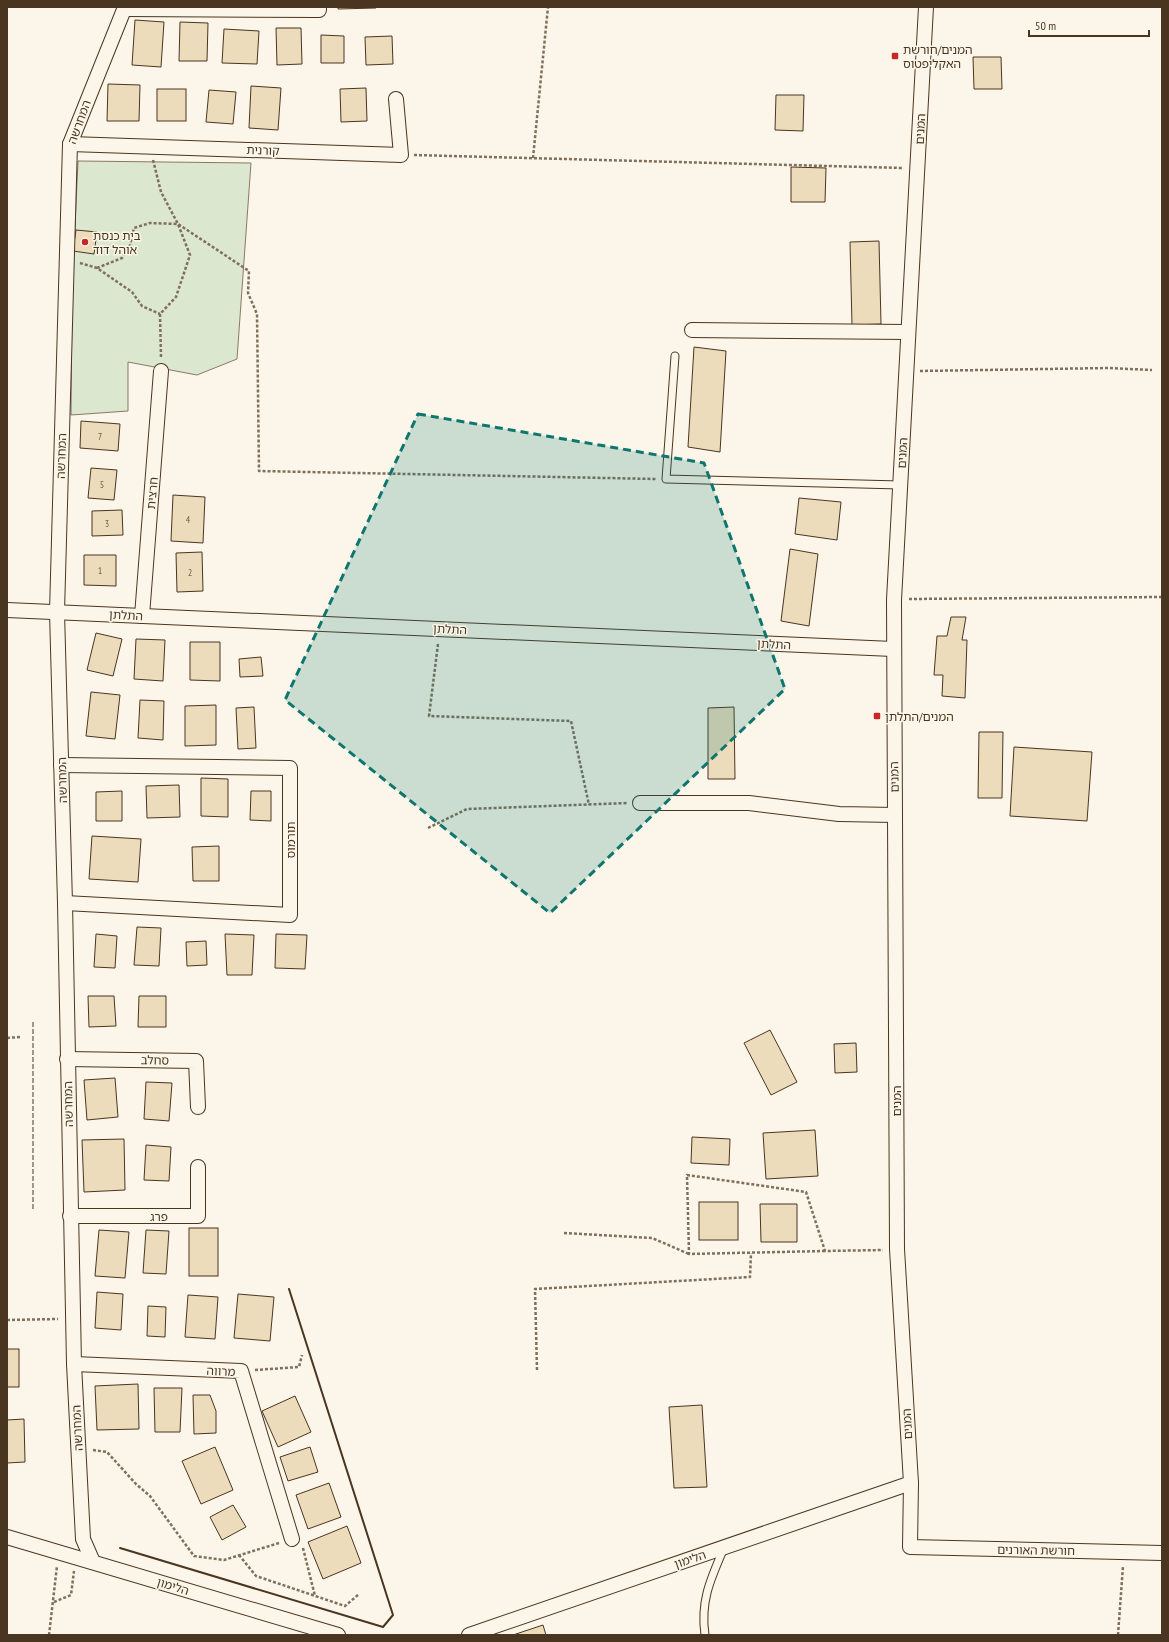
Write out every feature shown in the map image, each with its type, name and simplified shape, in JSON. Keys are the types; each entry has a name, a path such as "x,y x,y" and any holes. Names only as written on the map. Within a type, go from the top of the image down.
{"street":[{"path":"125,8 319,10 319,7"},
{"name":"המנים","path":"910,1547 911,1483 897,1249 893,649 894,600 926,7"},
{"name":"המחרשה","path":"93,1562 83,1539 74,1364 65,903 57,612 70,144 125,8"},
{"path":"396,99 401,155"},
{"name":"קורנית","path":"70,144 401,155"},
{"path":"692,330 908,332"},
{"name":"חרצית","path":"142,616 161,371"},
{"name":"התלתן","path":"7,610 893,649"},
{"name":"תורמוס","path":"61,765 290,768 290,915 65,903"},
{"path":"640,803 749,802 839,814 895,815"},
{"name":"סחלב","path":"68,1059 196,1060 198,1107"},
{"name":"פרג","path":"70,1216 198,1216 198,1167"},
{"name":"מרווה","path":"74,1364 241,1371 292,1539"},
{"name":"הלימון","path":"470,1635 911,1483"},
{"name":"הלימון","path":"7,1537 338,1635"},
{"name":"חורשת האורנים","path":"910,1547 1162,1553"}],"lane":[{"path":"675,356 666,480 900,485"},
{"path":"705,1635 704,1601 724,1547"}],"path":[{"path":"534,158 548,7"},
{"path":"149,146 161,192 178,224 190,255 176,297 160,314 161,371"},
{"path":"401,155 917,168"},
{"path":"97,268 122,258 130,245 134,228 150,223 178,224 249,271 248,293 257,314 260,471 666,480"},
{"path":"68,259 97,268 132,292 142,306 160,314"},
{"path":"906,372 1108,368 1152,370"},
{"path":"894,600 1162,597"},
{"path":"440,628 429,716 571,721 589,804"},
{"path":"428,828 467,809 640,803"},
{"path":"7,1038 20,1038"},
{"path":"689,1254 687,1175 806,1192 825,1251"},
{"path":"564,1233 652,1238 689,1254 897,1249"},
{"path":"538,1370 534,1289 750,1276 751,1253"},
{"path":"7,1320 73,1318"},
{"path":"241,1371 299,1367 302,1355"},
{"path":"78,1448 106,1452 136,1484 150,1496 194,1556 224,1560 292,1539 303,1548 315,1596"},
{"path":"1118,1635 1124,1552"},
{"path":"239,1555 256,1576 315,1596 345,1606 358,1595"},
{"path":"53,1602 71,1595 75,1563"},
{"path":"50,1635 57,1565"}],"highlighted area":[{"path":"418,414 704,463 785,689 550,913 285,700"}],"green space":[{"path":"78,161 251,163 237,359 197,375 128,362 128,411 71,415 72,295"}],"building":[{"path":"338,7 376,7 376,8 338,9"},
{"path":"135,20 164,22 161,67 132,65"},
{"path":"180,22 208,23 207,61 179,61"},
{"path":"276,28 301,28 302,64 277,65"},
{"path":"224,29 259,31 257,64 222,63"},
{"path":"321,35 344,36 344,63 321,63"},
{"path":"392,36 393,64 366,65 365,37"},
{"path":"973,57 1001,57 1002,89 974,89"},
{"path":"108,84 140,85 139,121 107,121"},
{"path":"251,86 281,88 278,130 249,128"},
{"path":"366,88 367,121 341,122 340,89"},
{"path":"157,89 186,89 186,121 157,121"},
{"path":"209,90 236,92 233,124 206,122"},
{"path":"776,95 804,95 803,131 775,130"},
{"path":"791,167 826,168 825,202 791,202"},
{"name":"בית כנסת אוהל דוד","path":"76,230 97,232 94,254 73,251"},
{"path":"879,241 881,324 852,325 850,242"},
{"path":"694,347 726,351 720,452 688,447"},
{"path":"81,421 120,424 118,451 80,448"},
{"path":"91,468 117,470 114,500 88,498"},
{"path":"173,495 205,497 203,543 171,541"},
{"path":"799,498 841,502 837,540 795,534"},
{"path":"122,510 123,535 92,536 92,511"},
{"path":"790,549 818,554 809,626 781,621"},
{"path":"202,552 203,591 177,592 176,553"},
{"path":"84,555 116,555 116,586 84,585"},
{"path":"951,617 966,617 962,640 967,640 965,698 942,696 943,675 934,675 937,636 947,636"},
{"path":"96,633 122,639 113,676 87,670"},
{"path":"136,639 165,640 163,681 134,679"},
{"path":"190,642 220,642 220,681 190,680"},
{"path":"261,657 263,676 240,677 239,659"},
{"path":"91,692 120,695 115,739 86,736"},
{"path":"140,700 164,701 163,740 138,738"},
{"path":"216,705 216,745 185,746 185,706"},
{"path":"254,707 256,748 238,749 236,708"},
{"path":"734,707 735,779 708,779 708,708"},
{"path":"979,732 1003,732 1002,798 978,798"},
{"path":"1014,747 1092,752 1087,821 1010,816"},
{"path":"201,778 228,779 228,817 201,816"},
{"path":"179,785 180,817 147,818 146,786"},
{"path":"122,791 122,821 96,821 96,792"},
{"path":"251,791 271,791 271,821 250,820"},
{"path":"92,836 141,839 138,882 89,879"},
{"path":"219,846 219,881 193,881 192,847"},
{"path":"137,927 161,928 159,966 134,965"},
{"path":"96,934 117,936 115,968 94,967"},
{"path":"225,934 254,935 252,975 227,975"},
{"path":"276,934 307,935 305,969 275,968"},
{"path":"206,941 207,965 187,966 186,942"},
{"path":"88,996 114,996 116,1026 89,1027"},
{"path":"139,996 166,996 166,1027 138,1027"},
{"path":"770,1030 797,1082 771,1095 744,1043"},
{"path":"856,1043 857,1072 835,1073 834,1044"},
{"path":"115,1078 118,1117 87,1120 84,1080"},
{"path":"146,1082 172,1083 169,1121 144,1119"},
{"path":"815,1130 818,1176 766,1179 763,1133"},
{"path":"692,1137 730,1139 729,1165 691,1163"},
{"path":"124,1139 125,1190 84,1192 82,1140"},
{"path":"146,1145 171,1147 169,1181 144,1180"},
{"path":"699,1202 738,1202 738,1240 699,1240"},
{"path":"760,1204 797,1204 797,1242 761,1242"},
{"path":"189,1228 218,1228 218,1276 189,1276"},
{"path":"99,1230 129,1232 125,1278 95,1276"},
{"path":"146,1230 169,1231 166,1274 143,1273"},
{"path":"97,1292 123,1294 121,1330 95,1328"},
{"path":"238,1294 274,1297 270,1341 234,1338"},
{"path":"188,1295 218,1297 215,1339 185,1337"},
{"path":"148,1306 166,1307 165,1337 147,1336"},
{"path":"7,1349 19,1349 19,1387 7,1387"},
{"path":"138,1384 139,1429 97,1430 95,1386"},
{"path":"154,1388 182,1388 180,1432 155,1432"},
{"path":"193,1395 210,1395 216,1411 216,1433 194,1434"},
{"path":"295,1396 311,1432 278,1447 262,1411"},
{"path":"702,1405 707,1487 674,1488 669,1407"},
{"path":"24,1419 25,1462 7,1463 7,1420"},
{"path":"215,1447 233,1490 201,1504 182,1461"},
{"path":"310,1447 318,1472 288,1481 280,1457"},
{"path":"329,1483 341,1517 308,1529 296,1495"},
{"path":"233,1505 246,1527 222,1540 210,1517"},
{"path":"347,1526 361,1563 323,1579 308,1542"},
{"path":"543,1625 546,1635 513,1635"}],"fence":[{"path":"33,1022 33,1210"}],"wall":[{"path":"120,1548 383,1627 393,1615 289,1289"}],"place":[{"name":"המנים/חורשת האקליפטוס","path":"895,56"},
{"name":"בית כנסת אוהל דוד","path":"85,242"},
{"name":"המנים/התלתן","path":"877,716"}]}
